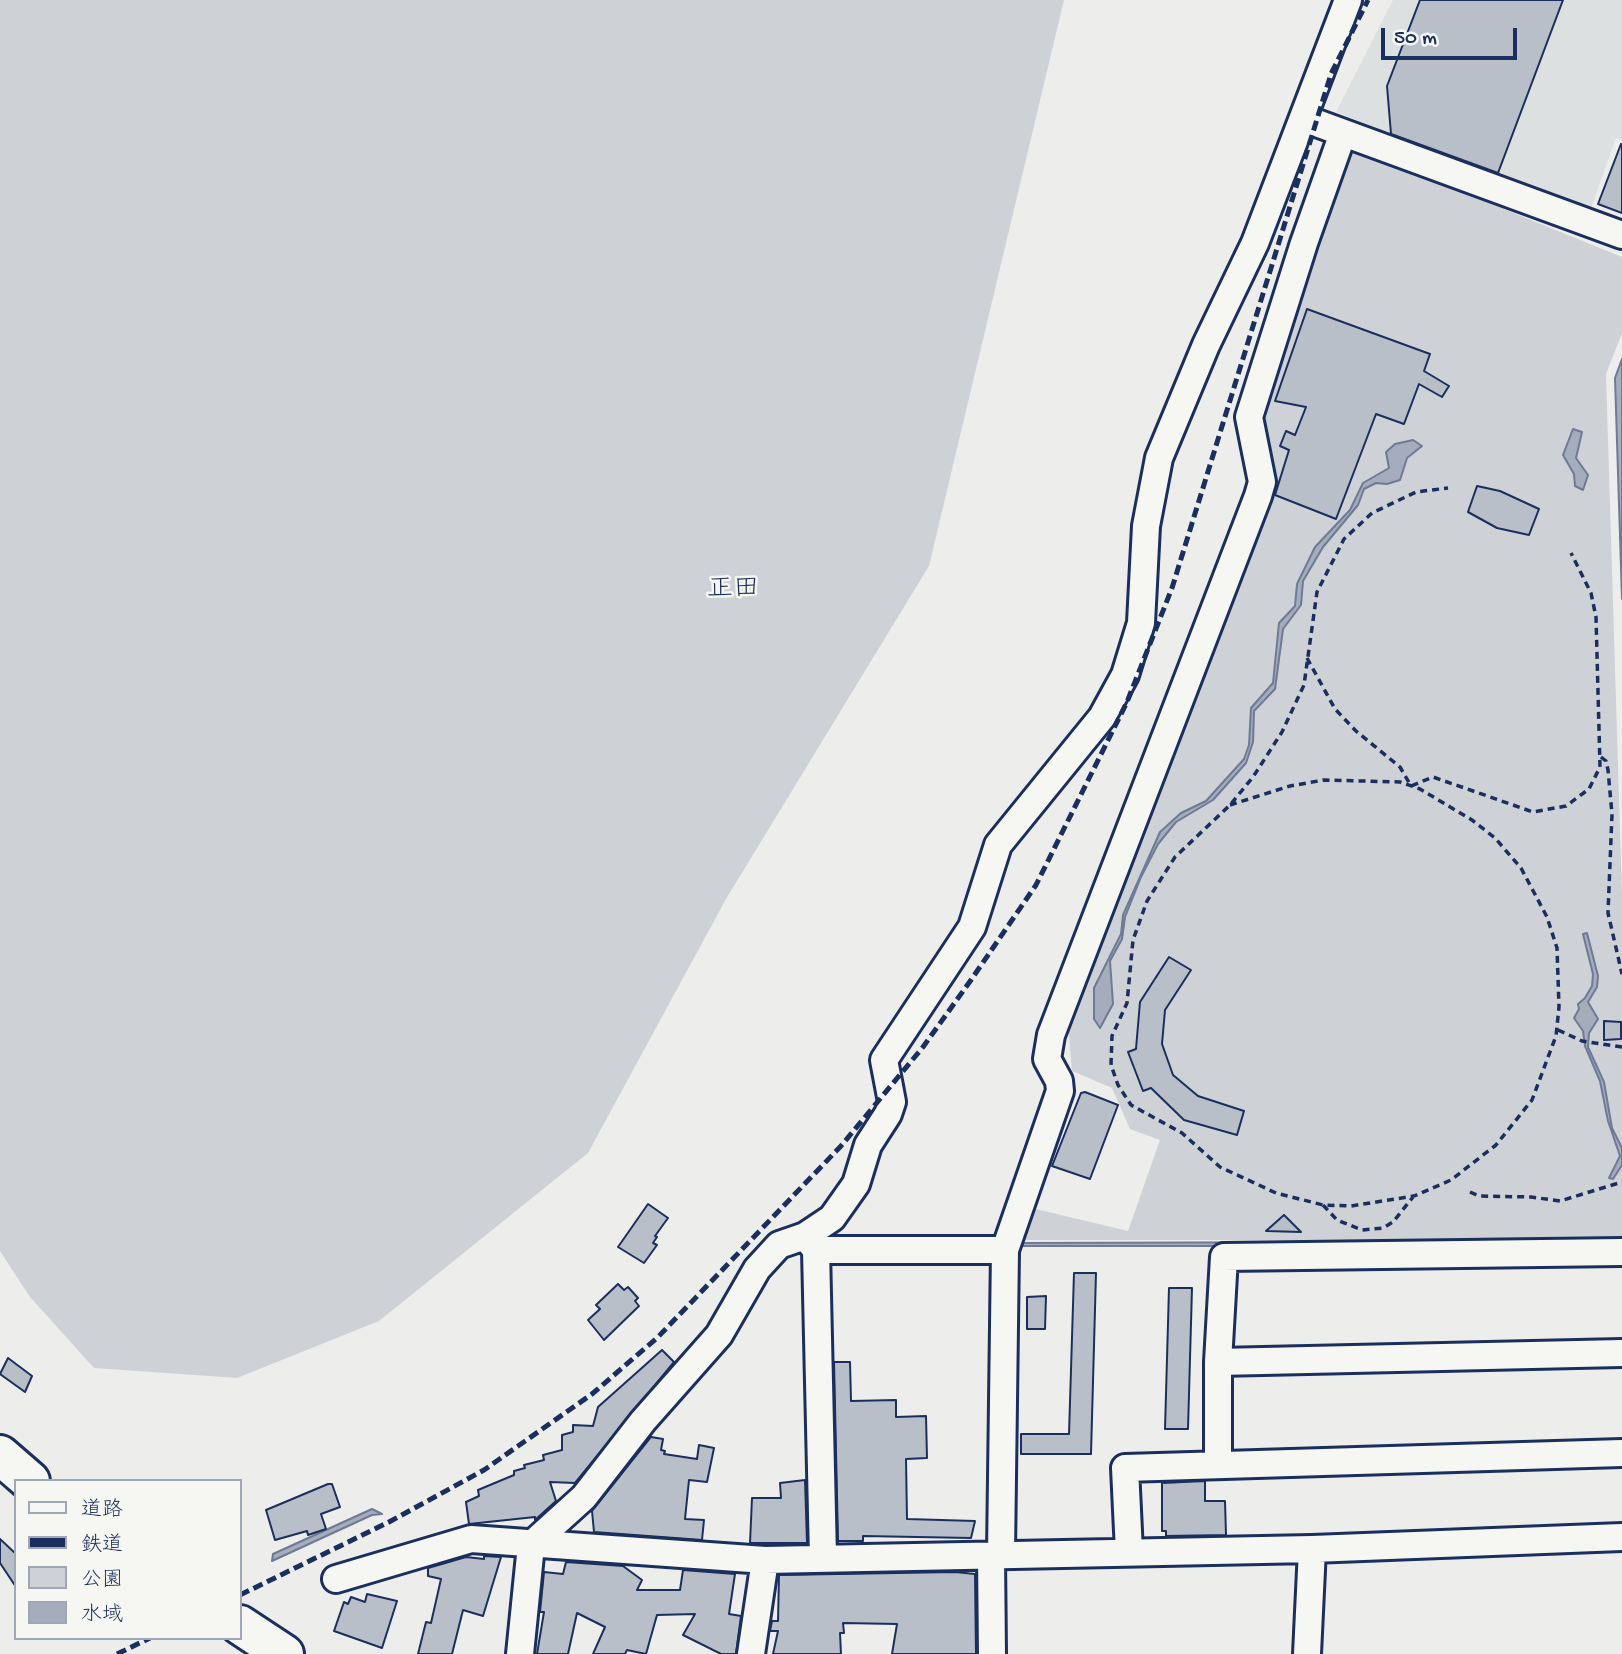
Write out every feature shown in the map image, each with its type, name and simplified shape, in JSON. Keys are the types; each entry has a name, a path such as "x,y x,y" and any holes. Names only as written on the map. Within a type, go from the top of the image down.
{"highway":[{"path":"0,1455 28,1479"},
{"path":"242,1626 284,1654"}],"street":[{"path":"822,1558 811,1243 856,1184 868,1145 888,1114 892,1102 884,1059 972,927 998,845 1102,717 1125,675 1141,623 1146,527 1159,458 1206,345 1255,243 1348,0"},
{"path":"1303,118 1622,235"},
{"path":"992,1654 1005,1250 1060,1091 1059,1081 1047,1059 1051,1035 1258,496 1262,482 1249,417 1304,243 1343,133"},
{"path":"520,1654 531,1545 584,1497 643,1421 719,1335 757,1269 779,1245 811,1243 1005,1250"},
{"path":"1218,1463 1224,1257 1622,1252"},
{"path":"1219,1362 1622,1353"},
{"path":"1129,1552 1125,1468 1218,1463 1622,1453"},
{"path":"337,1579 471,1539 765,1560 1312,1549 1622,1537"},
{"path":"1307,1654 1312,1549"},
{"path":"751,1654 765,1560"}],"path":[{"path":"1230,805 1290,786 1324,780 1353,778 1411,786 1472,820 1521,867 1547,917 1557,948 1560,976 1557,1029 1549,1060 1532,1100 1513,1125 1478,1161 1451,1180 1414,1196 1351,1206 1323,1205 1276,1193 1220,1167 1182,1133 1131,1105 1118,1086 1111,1065 1112,1037 1127,1003 1133,940 1147,901 1175,857 1230,805 1253,778 1282,732 1304,685 1317,593 1344,539 1373,513 1416,492 1448,488"},
{"path":"1411,786 1433,776 1533,812 1549,811 1576,801 1589,789 1600,767 1596,617 1591,593 1571,553"},
{"path":"1307,657 1335,709 1356,731 1400,767 1411,786"},
{"path":"1600,757 1606,761 1612,814 1608,913 1622,974"},
{"path":"1557,1029 1582,1041 1622,1047"},
{"path":"1470,1192 1479,1196 1531,1197 1560,1201 1622,1182"},
{"path":"1323,1205 1336,1220 1362,1230 1383,1228 1393,1222 1414,1196"}],"shaded area":[{"path":"1393,0 1622,0 1622,140 1616,138 1589,214 1336,112"}],"green space":[{"path":"0,0 1064,0 929,566 726,899 588,1153 379,1321 237,1378 94,1368 30,1297 0,1251"},
{"path":"1361,151 1622,257 1622,333 1606,374 1622,896 1622,1240 1023,1240 1036,1209 1128,1231 1160,1140 1130,1129 1112,1088 1072,1071 1068,1024 1266,502 1264,420 1346,156"}],"water":[{"path":"1622,359 1622,599 1615,378"},
{"path":"1573,429 1582,432 1576,458 1588,475 1583,490 1575,486 1574,474 1563,455"},
{"path":"1413,440 1422,446 1407,458 1400,480 1387,484 1376,483 1364,489 1358,505 1323,547 1303,581 1301,605 1283,629 1275,689 1254,711 1253,742 1246,763 1213,800 1176,822 1158,844 1141,877 1125,917 1122,939 1110,961 1113,1004 1100,1028 1094,1019 1094,988 1121,934 1123,915 1160,832 1181,813 1206,801 1244,759 1249,745 1251,708 1273,683 1279,623 1295,606 1297,584 1315,547 1350,510 1363,483 1389,468 1386,452 1395,444"},
{"path":"1587,933 1598,976 1597,987 1588,1002 1598,1019 1589,1033 1588,1047 1604,1082 1612,1128 1622,1148 1622,1165 1613,1179 1609,1178 1620,1156 1608,1121 1600,1081 1585,1046 1583,1031 1574,1018 1579,1009 1578,1004 1592,986 1593,974 1583,934"},
{"path":"1360,1242 1215,1246 1016,1246 1018,1243"},
{"path":"372,1509 382,1514 372,1515 272,1561 273,1554"}],"building":[{"path":"1420,0 1563,0 1498,173 1391,134 1387,86"},
{"path":"1622,145 1622,213 1598,204"},
{"path":"1307,309 1430,354 1424,371 1449,386 1442,397 1419,384 1404,424 1376,414 1336,519 1275,495 1289,450 1280,446 1286,431 1295,435 1306,407 1275,401"},
{"path":"1477,486 1500,491 1539,509 1529,535 1497,528 1468,512"},
{"path":"1169,957 1191,970 1165,1010 1162,1044 1173,1075 1198,1096 1244,1111 1237,1135 1184,1120 1151,1088 1143,1091 1128,1052 1136,1049 1140,1002"},
{"path":"1604,1021 1621,1022 1621,1039 1604,1040"},
{"path":"1085,1092 1118,1105 1090,1179 1052,1166 1081,1093"},
{"path":"648,1204 668,1218 655,1236 657,1237 653,1243 657,1245 644,1263 618,1247"},
{"path":"1284,1215 1301,1232 1266,1231"},
{"path":"1074,1273 1096,1273 1091,1454 1021,1454 1021,1434 1069,1434"},
{"path":"618,1284 624,1290 628,1287 638,1298 635,1301 639,1306 604,1340 588,1320 600,1309 596,1305"},
{"path":"1169,1288 1192,1288 1188,1429 1165,1429"},
{"path":"1046,1296 1045,1329 1027,1329 1027,1297"},
{"path":"662,1350 674,1362 575,1483 550,1482 556,1501 535,1520 535,1517 469,1524 466,1502 479,1496 478,1490 514,1475 514,1471 525,1468 524,1465 544,1460 543,1455 562,1450 562,1435 573,1432 573,1425 593,1426 598,1407"},
{"path":"8,1358 32,1376 25,1392 0,1374"},
{"path":"834,1362 850,1362 851,1401 896,1400 896,1417 926,1416 927,1458 906,1459 907,1519 975,1521 971,1538 863,1536 863,1541 838,1541"},
{"path":"651,1437 663,1439 661,1450 665,1451 664,1454 697,1459 699,1445 714,1448 707,1482 689,1480 685,1519 704,1520 702,1540 594,1532 592,1511"},
{"path":"805,1480 807,1543 750,1543 752,1498 781,1498 780,1483"},
{"path":"1205,1481 1205,1501 1225,1501 1226,1535 1166,1536 1166,1531 1162,1531 1162,1483"},
{"path":"332,1484 340,1507 321,1514 326,1529 275,1540 266,1510"},
{"path":"0,1539 14,1552 14,1584 0,1563"},
{"path":"484,1556 501,1557 483,1616 463,1610 452,1654 418,1654 426,1622 431,1623 441,1579 428,1576 428,1568 466,1557 484,1559"},
{"path":"566,1562 623,1566 642,1580 637,1590 680,1590 683,1570 735,1574 729,1614 741,1616 736,1654 721,1654 683,1635 695,1614 657,1615 646,1654 627,1650 625,1654 593,1654 605,1627 577,1613 568,1654 537,1654 544,1612 540,1612 544,1572 563,1574"},
{"path":"955,1572 975,1574 976,1654 892,1654 897,1624 843,1623 844,1633 840,1633 841,1654 773,1654 778,1631 770,1631 772,1621 778,1621 779,1575"},
{"path":"367,1594 397,1601 382,1648 334,1631 344,1602 348,1604 351,1597 365,1602"}],"railway":[{"path":"242,1594 389,1522 484,1470 592,1394 657,1338 841,1146 923,1047 971,980 1036,885 1127,702 1172,588 1331,74 1368,0"},
{"path":"117,1654 146,1640"}],"district":[{"name":"正田","path":"733,591"}]}
